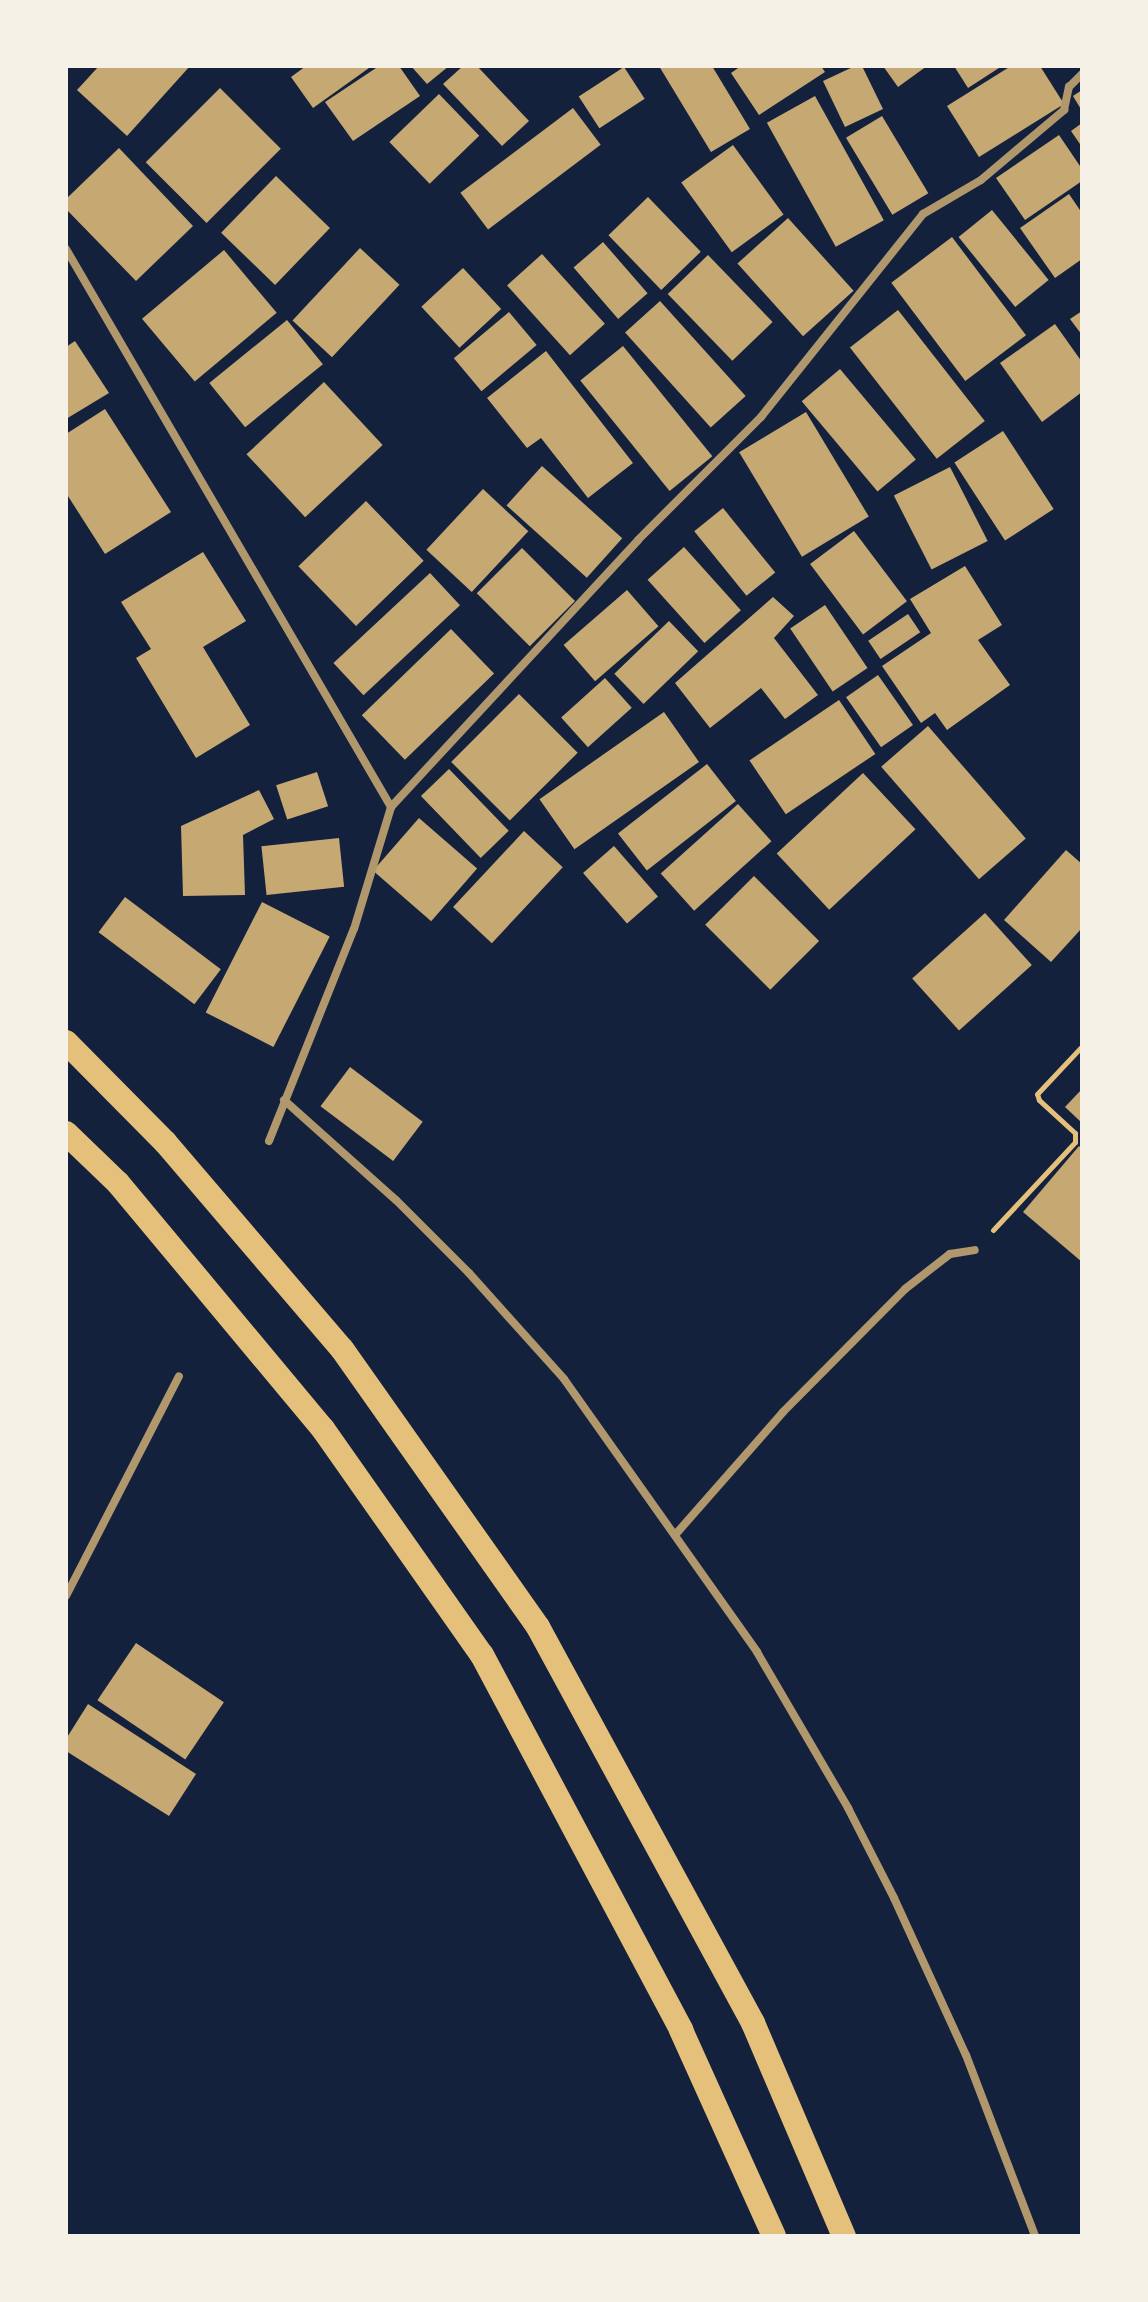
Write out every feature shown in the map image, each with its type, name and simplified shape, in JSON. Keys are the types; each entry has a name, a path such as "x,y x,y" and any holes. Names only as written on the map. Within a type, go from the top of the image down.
{"highway":[{"path":"66,1042 165,1142 342,1349 538,1627 753,2023 844,2236"},
{"path":"66,1133 118,1183 323,1429 482,1655 681,2030 774,2236"}],"street":[{"path":"269,1141 354,929 391,807 638,540 761,417 923,214 981,180 1064,110 1069,87 1082,74"},
{"path":"66,249 391,807"},
{"path":"284,1100 396,1200 469,1273 564,1379 757,1652 848,1808 894,1898 966,2055 1035,2236"},
{"path":"675,1535 783,1412 905,1289 950,1254 975,1250"},
{"path":"66,1596 179,1376"}],"path":[{"path":"975,1250 1075,1142 1075,1133 1037,1094 1082,1046"}],"building":[{"path":"99,66 190,66 127,136 77,90"},
{"path":"306,66 369,68 313,108 291,77"},
{"path":"379,66 399,66 420,96 353,141 325,102"},
{"path":"411,66 449,66 427,84"},
{"path":"463,66 477,66 529,121 502,146 443,84"},
{"path":"659,66 712,66 750,129 711,152"},
{"path":"741,66 821,66 825,72 759,115 731,73"},
{"path":"855,66 862,66 883,109 845,127 823,81"},
{"path":"883,66 927,66 898,87"},
{"path":"954,66 1002,66 968,88"},
{"path":"1011,66 1040,66 1064,104 979,157 947,106"},
{"path":"624,67 645,99 599,128 579,96"},
{"path":"220,88 281,149 207,223 146,162"},
{"path":"1082,90 1082,111 1073,96"},
{"path":"439,94 479,136 430,184 389,142"},
{"path":"815,96 884,220 836,247 767,123"},
{"path":"573,108 601,145 488,230 460,193"},
{"path":"882,116 928,193 892,215 846,138"},
{"path":"1082,123 1082,147 1071,131"},
{"path":"1059,135 1082,169 1082,181 1025,220 996,178"},
{"path":"733,145 784,215 732,252 681,183"},
{"path":"119,148 193,226 136,281 66,209 66,199"},
{"path":"276,176 330,228 275,285 221,233"},
{"path":"1069,194 1082,213 1082,259 1055,278 1020,228"},
{"path":"648,197 701,252 661,290 608,235"},
{"path":"992,210 1049,280 1015,307 959,237"},
{"path":"788,218 854,291 803,336 737,264"},
{"path":"952,237 1026,335 965,381 891,283"},
{"path":"603,242 648,293 618,319 574,268"},
{"path":"360,248 399,285 332,357 292,320"},
{"path":"224,250 277,313 195,382 142,319"},
{"path":"542,254 605,324 570,355 507,285"},
{"path":"708,255 773,322 732,361 668,294"},
{"path":"463,268 501,309 460,348 421,307"},
{"path":"660,301 746,396 711,428 625,332"},
{"path":"898,310 985,421 937,459 850,348"},
{"path":"1082,311 1082,335 1070,319"},
{"path":"509,312 537,345 481,391 454,358"},
{"path":"287,320 323,364 245,427 209,383"},
{"path":"1055,324 1082,362 1082,392 1042,422 1000,363"},
{"path":"75,341 109,393 66,419 66,347"},
{"path":"623,346 712,456 670,491 580,381"},
{"path":"546,351 633,463 588,498 541,438 527,448 487,398"},
{"path":"840,369 916,459 878,492 802,401"},
{"path":"324,382 383,445 305,517 246,454"},
{"path":"105,409 171,512 105,554 66,493 66,434"},
{"path":"806,412 869,517 802,557 739,452"},
{"path":"1003,431 1054,509 1005,541 954,463"},
{"path":"542,466 622,538 587,578 507,505"},
{"path":"950,467 988,541 932,570 894,496"},
{"path":"483,489 528,531 472,592 426,550"},
{"path":"366,501 424,561 356,626 298,566"},
{"path":"723,508 775,573 746,596 694,531"},
{"path":"854,531 907,601 863,634 810,564"},
{"path":"684,547 741,610 704,643 648,580"},
{"path":"522,548 575,601 530,646 477,593"},
{"path":"203,552 246,621 203,647 250,725 196,758 136,658 151,649 121,602"},
{"path":"965,566 1002,625 978,640 1010,685 947,730 935,713 921,723 882,666 931,633 910,599"},
{"path":"430,573 460,605 363,695 333,663"},
{"path":"627,590 658,626 595,681 564,645"},
{"path":"773,597 794,616 774,638 818,695 785,719 761,688 710,728 675,683"},
{"path":"825,605 867,668 833,691 790,628"},
{"path":"908,614 920,632 881,659 868,641"},
{"path":"669,621 698,651 644,704 614,674"},
{"path":"451,629 494,674 405,760 362,715"},
{"path":"878,675 913,725 881,747 846,697"},
{"path":"605,678 632,708 588,747 561,717"},
{"path":"519,694 578,753 510,821 451,762"},
{"path":"839,700 875,754 786,814 749,760"},
{"path":"664,712 699,762 574,849 539,799"},
{"path":"928,726 1026,838 979,879 881,767"},
{"path":"707,764 736,801 647,871 618,834"},
{"path":"449,769 509,831 481,858 421,796"},
{"path":"317,772 328,806 287,820 276,785"},
{"path":"863,773 916,829 829,910 777,853"},
{"path":"259,790 274,819 243,835 245,895 183,896 181,826"},
{"path":"738,804 771,841 694,911 661,874"},
{"path":"419,818 477,869 431,921 373,871"},
{"path":"524,831 563,867 492,943 453,907"},
{"path":"339,838 344,887 267,895 261,846"},
{"path":"614,846 658,897 627,923 583,873"},
{"path":"1066,850 1082,864 1082,928 1051,962 1004,920"},
{"path":"754,876 819,941 770,990 705,925"},
{"path":"125,897 221,969 194,1004 99,932"},
{"path":"262,902 330,937 273,1047 206,1012"},
{"path":"985,913 1032,965 959,1031 912,979"},
{"path":"350,1067 423,1122 393,1161 321,1106"},
{"path":"1082,1089 1082,1123 1065,1107"},
{"path":"1079,1146 1082,1149 1082,1262 1023,1212"},
{"path":"136,1643 224,1702 185,1759 97,1700"},
{"path":"88,1704 196,1774 169,1816 66,1751 66,1739"}]}
